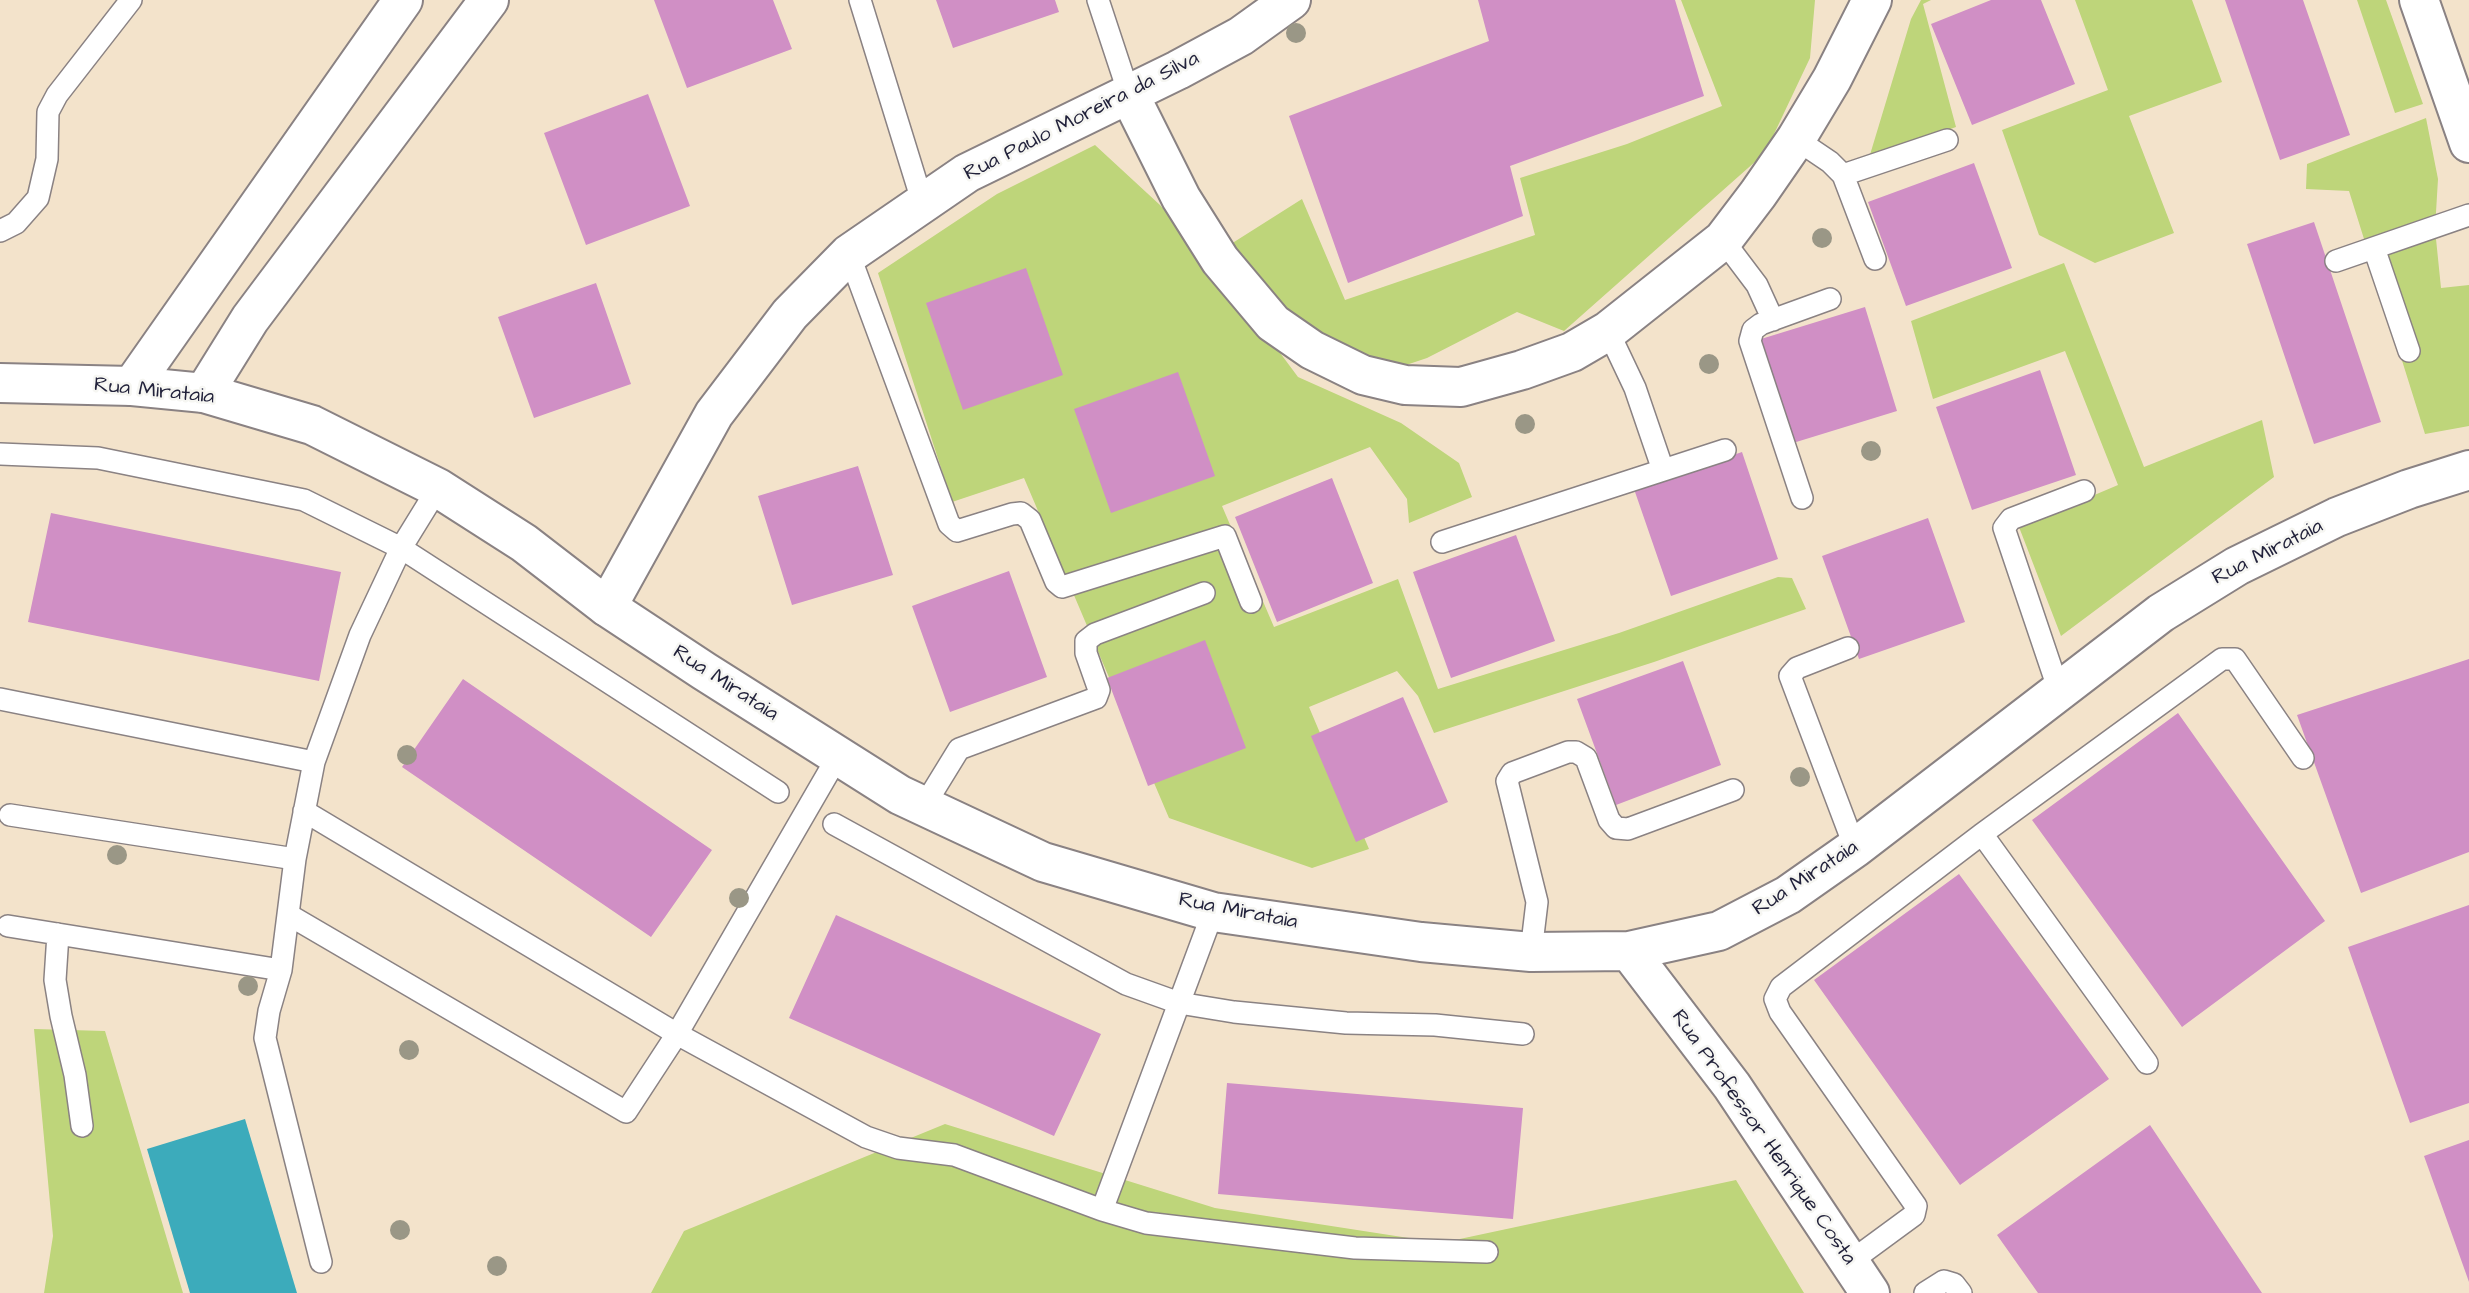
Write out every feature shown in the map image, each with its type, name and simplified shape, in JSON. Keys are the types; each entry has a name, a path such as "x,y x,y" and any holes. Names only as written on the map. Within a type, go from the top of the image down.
{"street":[{"path":"132,386 402,0"},
{"path":"204,393 250,319 489,0"},
{"name":"Rua Paulo Moreira da Silva","path":"607,607 714,414 790,314 849,254 967,173 1241,36 1291,0"},
{"path":"1129,94 1181,198 1220,260 1273,323 1312,350 1363,375 1405,385 1461,387 1522,370 1572,352 1608,331 1723,240 1796,139 1832,79 1872,0"},
{"path":"2419,0 2469,144"},
{"name":"Rua Mirataia","path":"0,383 132,386 204,393 312,425 438,488 524,543 607,607 900,794 1043,862 1213,912 1421,942 1531,952 1629,951 1719,932 1787,895 1855,848 2161,613 2237,566 2337,517 2409,489 2469,470"},
{"name":"Rua Professor Henrique Costa","path":"1629,951 1732,1086 1860,1277"}],"lane":[{"path":"0,231 16,223 38,198 47,159 48,112 57,95 131,0"},
{"path":"860,0 923,204"},
{"path":"1098,0 1129,94"},
{"path":"1796,139 1830,162 1843,175 1875,259"},
{"path":"1843,175 1947,140"},
{"path":"2336,261 2469,215"},
{"path":"1723,240 1757,285 1773,320"},
{"path":"2374,248 2409,351"},
{"path":"849,254 949,524 957,531 1021,513 1030,520 1056,582 1062,587 1225,536 1251,602"},
{"path":"1802,498 1750,341 1753,330 1830,299"},
{"path":"1608,331 1634,388 1663,470"},
{"path":"1442,542 1725,450"},
{"path":"0,454 98,458 304,500 401,548 778,792"},
{"path":"321,1262 265,1038 268,1010 281,971 295,859 314,762 360,635 401,548 438,488"},
{"path":"2059,691 2004,528 2011,519 2084,491"},
{"path":"924,806 959,749 1096,698 1099,690 1086,653 1086,641 1095,634 1204,593"},
{"path":"1848,649 1797,668 1790,676 1855,848"},
{"path":"1860,1277 1914,1215 1916,1206 1780,1012 1775,999 1781,988 1982,834 2222,659 2235,659 2303,758"},
{"path":"0,699 314,762"},
{"path":"1531,952 1537,902 1507,781 1512,773 1568,752 1576,752 1586,758 1609,820 1616,828 1628,829 1733,790"},
{"path":"289,915 626,1112 677,1034 838,756"},
{"path":"304,811 677,1034 866,1137 898,1148 954,1155 1102,1210 1146,1223 1354,1248 1487,1252"},
{"path":"10,815 295,859"},
{"path":"834,824 1126,984 1179,1003 1234,1012 1346,1023 1435,1025 1523,1034"},
{"path":"1982,834 2147,1063"},
{"path":"1102,1210 1213,912"},
{"path":"8,926 281,971"},
{"path":"58,934 55,980 75,1075 82,1126"},
{"path":"1925,1293 1944,1281 1954,1284 1961,1293"}],"green space":[{"path":"1681,0 1815,0 1810,58 1765,153 1564,331 1517,312 1427,358 1385,372 1324,346 1223,249 1302,199 1345,300 1535,235 1520,178 1627,144 1722,106"},
{"path":"1921,0 1931,0 1923,4 1956,127 1869,158 1911,19"},
{"path":"2075,0 2192,0 2222,82 2129,116 2174,233 2095,263 2039,235 2002,130 2108,90"},
{"path":"2357,0 2386,0 2423,104 2395,113"},
{"path":"2426,118 2438,179 2435,229 2441,288 2469,285 2469,426 2425,434 2349,191 2306,189 2307,164"},
{"path":"1095,145 1160,205 1240,299 1298,377 1401,423 1459,463 1472,497 1409,523 1407,499 1370,447 1222,506 1274,627 1398,579 1438,689 1619,633 1778,577 1792,578 1806,609 1654,662 1434,733 1418,696 1397,671 1309,707 1369,849 1312,868 1169,818 1024,478 952,502 878,273 997,194"},
{"path":"2064,263 2144,467 2262,420 2274,477 2061,636 2019,527 2118,485 2065,351 1933,399 1911,321"},
{"path":"34,1029 105,1031 183,1293 44,1293 53,1236"},
{"path":"945,1124 1215,1208 1441,1243 1736,1180 1804,1293 651,1293 684,1231"}],"water":[{"path":"245,1119 297,1293 190,1293 147,1149"}],"building":[{"path":"654,0 773,0 792,49 687,88"},
{"path":"936,0 1055,0 1059,12 953,48"},
{"path":"1478,0 1675,0 1704,96 1510,166 1523,216 1348,283 1289,116 1489,41"},
{"path":"1991,0 2041,0 2075,84 1972,125 1931,24"},
{"path":"2225,0 2303,0 2350,135 2280,160"},
{"path":"648,94 690,206 586,245 544,133"},
{"path":"1974,163 2012,268 1906,306 1868,202"},
{"path":"2314,222 2381,422 2314,444 2247,244"},
{"path":"1026,268 1063,375 963,410 926,303"},
{"path":"596,283 631,384 534,418 498,317"},
{"path":"1865,307 1897,411 1793,443 1761,339"},
{"path":"2040,370 2076,475 1972,510 1936,407"},
{"path":"1178,372 1215,476 1111,513 1074,409"},
{"path":"1742,452 1778,559 1671,596 1634,489"},
{"path":"858,466 893,575 792,605 758,496"},
{"path":"1332,478 1373,583 1277,622 1235,517"},
{"path":"51,513 341,572 319,681 28,622"},
{"path":"1928,518 1965,622 1859,659 1822,556"},
{"path":"1516,535 1555,641 1451,678 1413,572"},
{"path":"1009,571 1047,677 950,712 912,606"},
{"path":"1205,640 1246,748 1148,786 1107,678"},
{"path":"2469,659 2469,852 2361,893 2297,715"},
{"path":"1683,661 1721,765 1616,805 1577,699"},
{"path":"463,679 712,850 651,937 402,767"},
{"path":"1403,697 1448,802 1356,842 1311,736"},
{"path":"2178,713 2325,921 2182,1027 2032,820"},
{"path":"1959,874 2109,1079 1960,1185 1814,980"},
{"path":"2469,905 2469,1103 2410,1123 2348,947"},
{"path":"836,915 1101,1034 1054,1136 789,1018"},
{"path":"1227,1083 1523,1108 1513,1219 1218,1194"},
{"path":"2150,1125 2262,1293 2038,1293 1997,1235"},
{"path":"2469,1140 2469,1282 2424,1156"}]}
